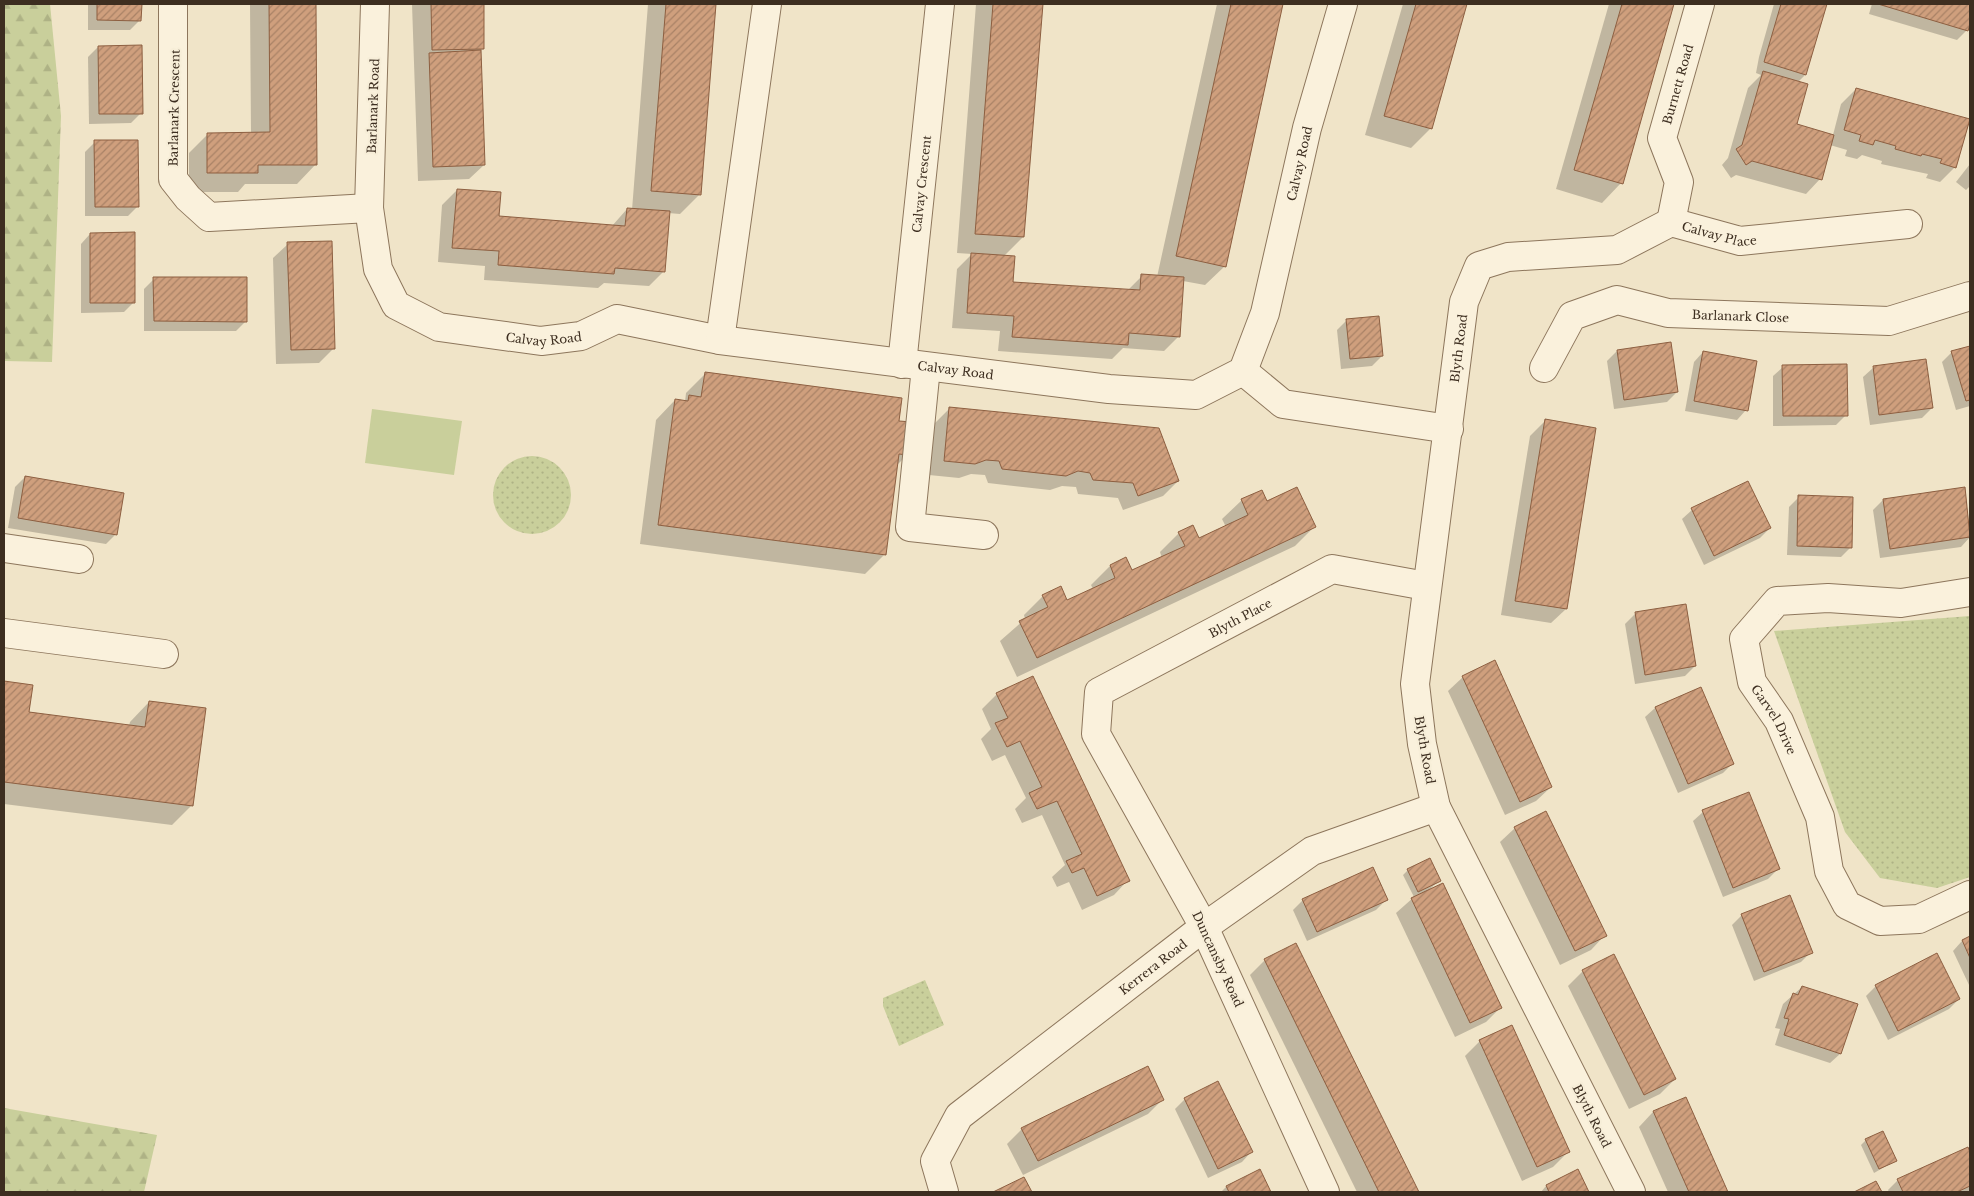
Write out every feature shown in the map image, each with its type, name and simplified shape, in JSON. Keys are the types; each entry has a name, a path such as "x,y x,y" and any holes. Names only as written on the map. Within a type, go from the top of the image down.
{"street":[{"name":"Barlanark Crescent","path":"174,4 173,180 188,198 209,217 369,208"},
{"name":"Barlanark Road","path":"369,208 375,4"},
{"path":"720,340 767,4"},
{"name":"Calvay Crescent","path":"940,4 914,365 910,527 984,535"},
{"name":"Calvay Road","path":"369,208 378,269 396,305 439,327 541,341 581,336 617,319 720,340 1109,389 1196,395 1243,370 1265,313 1307,128 1343,4"},
{"name":"Burnett Road","path":"1672,222 1679,182 1662,138 1700,4"},
{"name":"Calvay Place","path":"1478,266 1508,257 1617,250 1672,222 1740,241 1908,224"},
{"name":"Blyth Road","path":"1478,266 1464,302 1449,429 1426,586 1415,684 1422,744 1436,807 1631,1192"},
{"name":"Barlanark Close","path":"1544,368 1572,316 1617,300 1668,312 1889,321 1970,296"},
{"path":"1243,370 1283,404 1449,429"},
{"path":"4,548 79,559"},
{"name":"Blyth Place","path":"1096,734 1099,692 1332,569 1426,586"},
{"name":"Garvel Drive","path":"1970,592 1901,603 1828,598 1777,601 1744,639 1752,682 1779,721 1820,817 1829,871 1847,905 1880,921 1919,920 1970,895"},
{"path":"4,633 164,654"},
{"name":"Duncansby Road","path":"1096,734 1204,927 1325,1192"},
{"name":"Kerrera Road","path":"944,1192 935,1161 959,1116 1204,927 1312,851 1436,807"}],"green space":[{"path":"4,4 50,4 61,116 52,362 4,361"},
{"path":"372,409 462,421 454,475 365,463"},
{"path":"524,456 540,456 554,462 565,473 571,487 571,503 565,517 554,528 540,534 524,534 510,528 499,517 493,503 493,487 499,473 510,462"},
{"path":"1970,616 1970,877 1937,888 1880,878 1845,832 1774,631"},
{"path":"925,980 944,1025 899,1046 883,1006 883,998"},
{"path":"4,1108 157,1135 144,1192 4,1192"}],"building":[{"path":"97,4 142,4 141,21 97,20"},
{"path":"269,4 316,4 317,165 258,165 258,173 207,173 207,133 270,132"},
{"path":"431,4 484,4 484,49 432,50"},
{"path":"666,4 716,4 701,195 651,191"},
{"path":"993,4 1043,4 1024,237 975,234"},
{"path":"1231,4 1283,4 1226,267 1176,256"},
{"path":"1416,4 1467,4 1432,129 1384,116"},
{"path":"1622,4 1674,4 1623,184 1574,170"},
{"path":"1781,4 1827,4 1806,75 1764,62"},
{"path":"1878,4 1970,4 1970,24 1968,31"},
{"path":"142,45 143,114 99,114 98,46"},
{"path":"481,50 485,165 433,167 429,53"},
{"path":"1763,71 1808,84 1797,124 1834,135 1822,180 1752,161 1746,165 1736,149 1742,145"},
{"path":"1856,88 1970,119 1956,168 1940,163 1942,159 1895,149 1896,146 1875,140 1873,145 1859,141 1861,135 1844,130"},
{"path":"94,140 138,140 139,207 95,207"},
{"path":"457,189 501,192 499,216 625,226 627,208 670,211 665,272 615,268 614,274 498,265 499,251 452,248"},
{"path":"135,232 135,303 90,303 90,233"},
{"path":"332,241 335,349 291,350 287,242"},
{"path":"971,253 1015,256 1013,282 1140,290 1141,274 1184,277 1180,337 1129,333 1128,345 1012,337 1014,316 967,313"},
{"path":"153,277 247,277 247,322 154,321"},
{"path":"1379,316 1383,356 1350,359 1346,319"},
{"path":"1671,342 1678,392 1624,400 1617,350"},
{"path":"1970,346 1970,400 1966,401 1951,351"},
{"path":"1703,351 1757,361 1748,411 1694,401"},
{"path":"1926,359 1933,408 1879,415 1873,366"},
{"path":"1847,364 1848,416 1783,416 1782,365"},
{"path":"705,372 902,398 899,421 912,422 908,455 899,454 886,555 658,525 675,399 688,401 689,395 701,397"},
{"path":"949,407 1159,428 1179,481 1138,496 1133,483 1093,480 1090,473 1078,471 1066,476 1002,469 999,461 986,460 975,464 944,461"},
{"path":"1545,419 1596,428 1567,609 1515,601"},
{"path":"25,476 124,493 117,535 18,518"},
{"path":"1748,481 1771,528 1714,556 1691,508"},
{"path":"1297,487 1316,527 1037,658 1019,621 1048,607 1042,595 1061,586 1067,600 1115,578 1110,565 1126,557 1132,570 1185,546 1178,532 1193,525 1199,538 1248,515 1241,499 1262,490 1267,501"},
{"path":"1965,487 1970,537 1890,549 1883,499"},
{"path":"1798,495 1853,497 1852,548 1797,546"},
{"path":"1686,604 1696,666 1645,675 1635,612"},
{"path":"1495,660 1552,787 1520,802 1462,676"},
{"path":"1033,676 1130,881 1097,896 1084,868 1072,873 1066,861 1082,854 1057,801 1037,809 1029,793 1042,787 1020,741 1007,747 995,723 1008,718 996,693"},
{"path":"4,681 33,685 29,712 145,727 149,701 206,708 193,806 4,782"},
{"path":"1701,687 1734,764 1688,784 1655,707"},
{"path":"1749,792 1780,869 1733,888 1702,810"},
{"path":"1546,811 1607,936 1575,951 1514,827"},
{"path":"1430,858 1441,881 1418,892 1407,869"},
{"path":"1373,867 1388,900 1317,932 1302,899"},
{"path":"1443,883 1502,1008 1470,1023 1411,898"},
{"path":"1790,895 1813,953 1764,972 1741,914"},
{"path":"1970,936 1970,958 1962,940"},
{"path":"1296,943 1419,1192 1379,1192 1264,959"},
{"path":"1937,953 1960,999 1898,1031 1875,985"},
{"path":"1614,954 1676,1079 1644,1095 1582,970"},
{"path":"1802,986 1858,1004 1841,1054 1784,1035 1789,1019 1784,1018 1793,993 1798,995"},
{"path":"1512,1025 1570,1152 1537,1167 1479,1040"},
{"path":"1148,1066 1164,1100 1038,1161 1021,1128"},
{"path":"1218,1081 1253,1152 1218,1169 1184,1098"},
{"path":"1686,1097 1728,1192 1689,1192 1653,1111"},
{"path":"1883,1131 1897,1161 1879,1169 1865,1139"},
{"path":"1968,1147 1970,1152 1970,1186 1957,1192 1903,1192 1897,1179"},
{"path":"1260,1169 1271,1192 1229,1192 1226,1186"},
{"path":"1578,1169 1589,1192 1549,1192 1546,1185"},
{"path":"1024,1177 1032,1192 993,1192"},
{"path":"1876,1181 1882,1192 1854,1192"}]}
